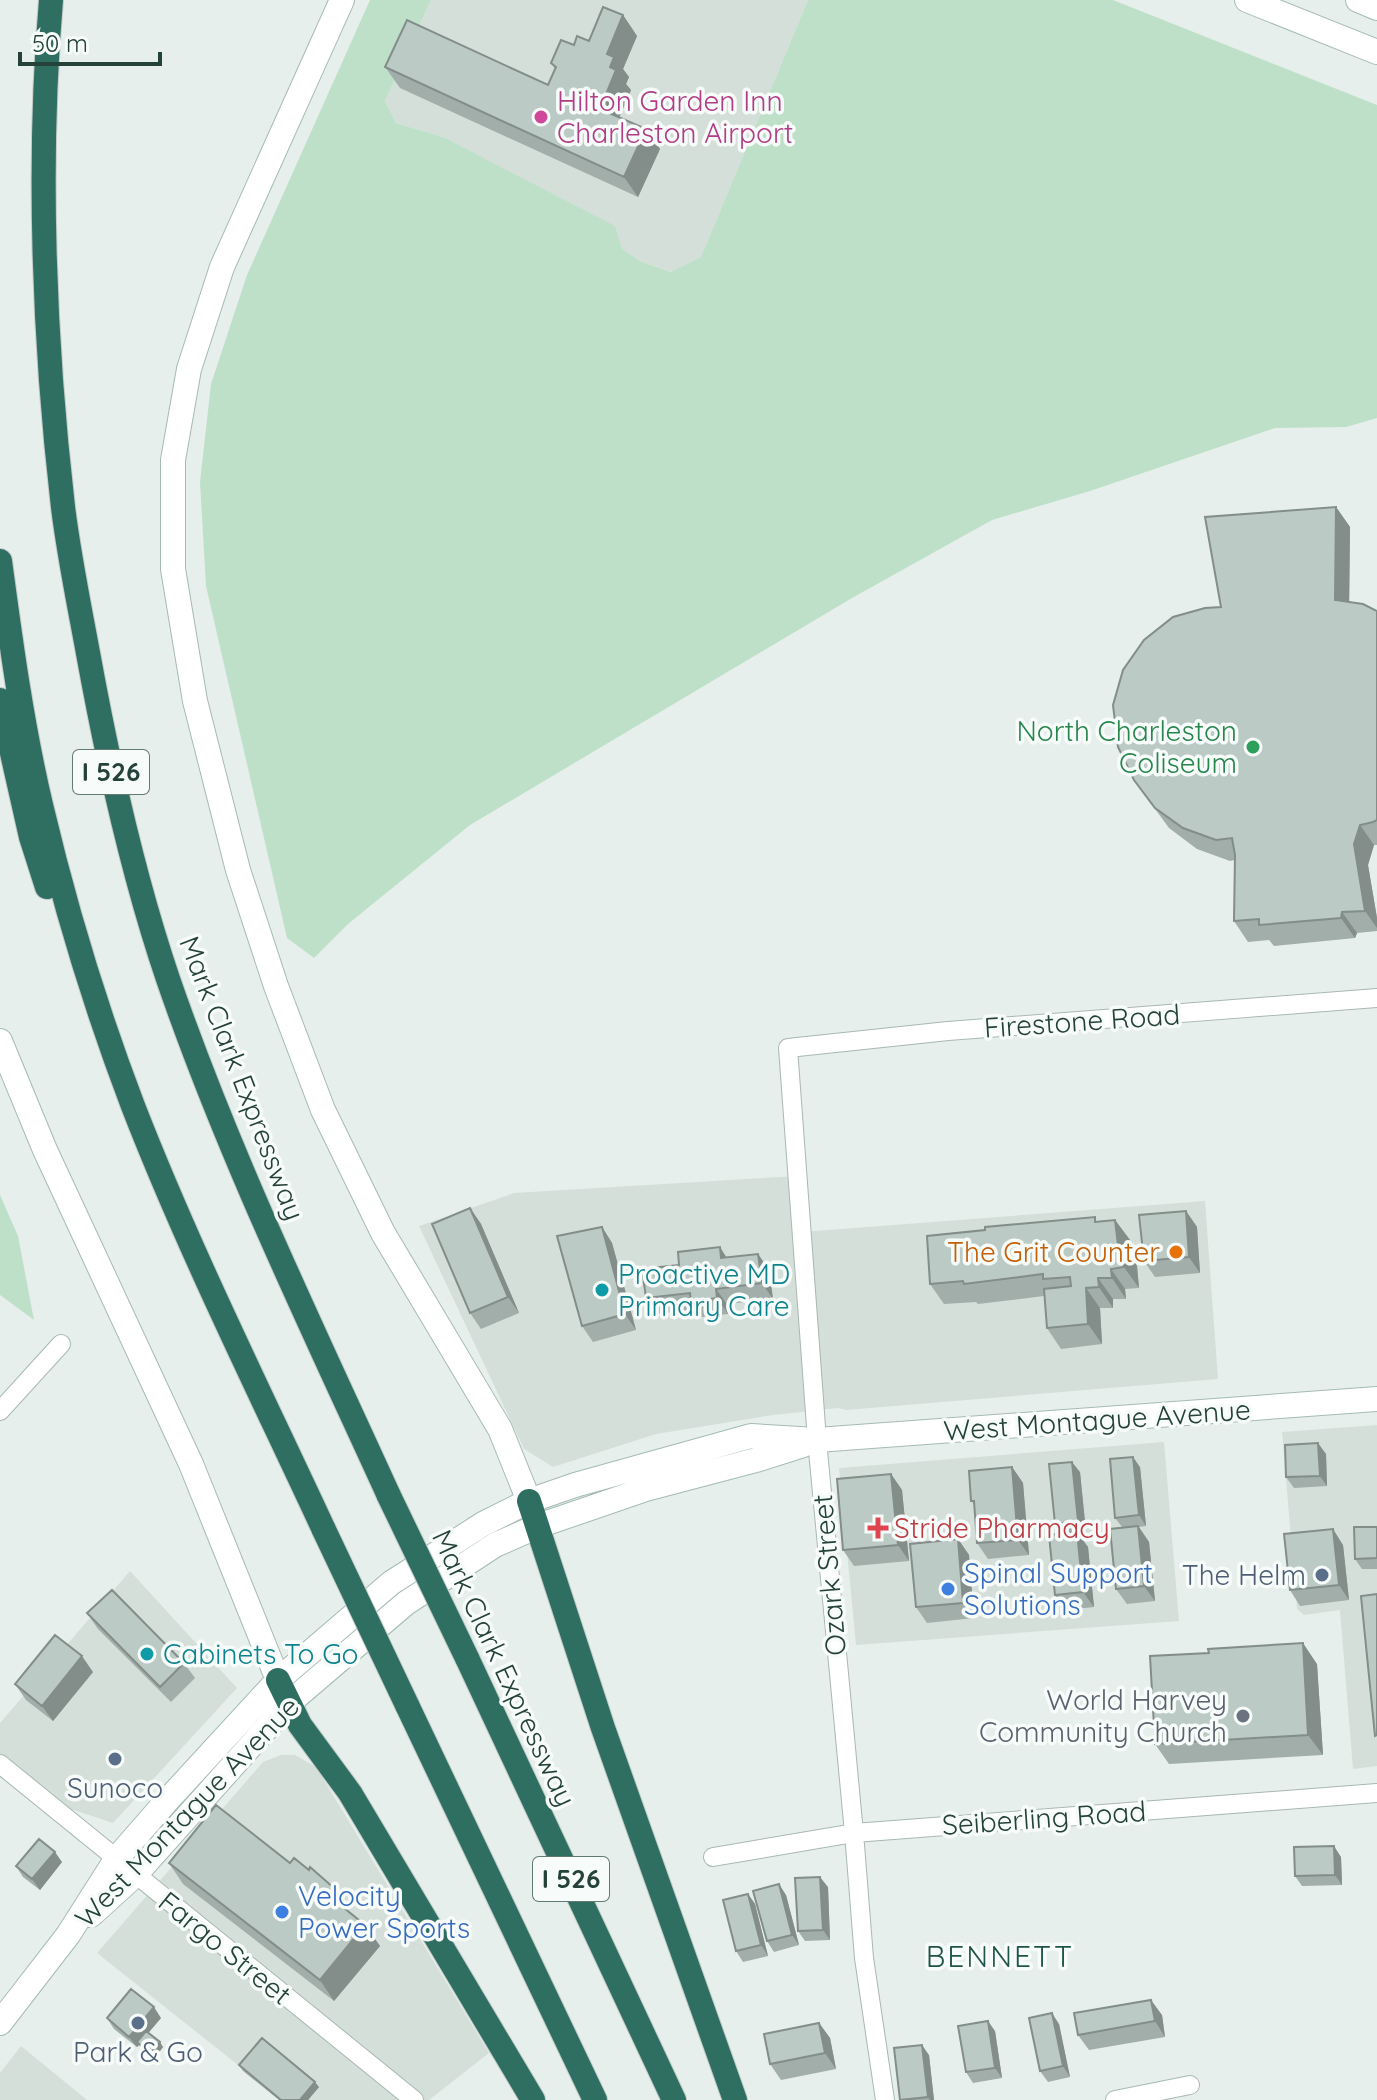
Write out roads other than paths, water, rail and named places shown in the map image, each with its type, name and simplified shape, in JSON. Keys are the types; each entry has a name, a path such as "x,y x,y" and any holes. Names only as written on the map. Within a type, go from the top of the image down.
{"highway":[{"name":"Mark Clark Expressway","path":"51,0 45,118 45,205 56,434 74,586 111,772 147,914 211,1099 243,1177 389,1496 674,2100"},
{"name":"I 526","path":"0,561 25,730 41,806 66,899 133,1105 200,1265 595,2100"},
{"path":"0,700 31,837 67,953 108,1032"},
{"path":"529,1501 603,1728 735,2100"},
{"path":"278,1680 300,1725 350,1793 533,2100"}],"main road":[{"path":"342,0 222,267 189,369 173,460 173,569 195,701 238,870 276,986 323,1110 383,1233 500,1429 529,1501"},
{"path":"1247,0 1377,52"},
{"path":"1358,0 1377,8"},
{"path":"0,1041 45,1150 191,1464 278,1680"},
{"name":"West Montague Avenue","path":"0,2023 236,1722 278,1680 391,1583 483,1524 529,1501 638,1466 751,1436 817,1440 1377,1399"},
{"name":"West Montague Avenue","path":"126,1866 289,1703 406,1603 495,1545 538,1526 646,1489 756,1460 817,1440"}],"street":[{"name":"Firestone Road","path":"788,1048 948,1031 1377,998"},
{"name":"Ozark Street","path":"788,1048 817,1440 864,1958 885,2100"},
{"path":"0,1411 61,1344"},
{"name":"Fargo Street","path":"0,1764 414,2100"},
{"name":"Seiberling Road","path":"713,1857 854,1833 1377,1793"},
{"path":"1115,2100 1190,2085"}],"place":[{"name":"Hilton Garden Inn Charleston Airport","path":"541,117"},
{"name":"North Charleston Coliseum","path":"1253,747"},
{"name":"The Grit Counter","path":"1176,1252"},
{"name":"Proactive MD Primary Care","path":"602,1290"},
{"name":"Stride Pharmacy","path":"878,1528"},
{"name":"The Helm","path":"1322,1575"},
{"name":"Spinal Support Solutions","path":"948,1589"},
{"name":"Cabinets To Go","path":"147,1654"},
{"name":"World Harvey Community Church","path":"1243,1716"},
{"name":"Sunoco","path":"115,1759"},
{"name":"Velocity Power Sports","path":"282,1912"},
{"name":"Park & Go","path":"138,2023"}],"district":[{"name":"BENNETT","path":"1000,1957"}]}
